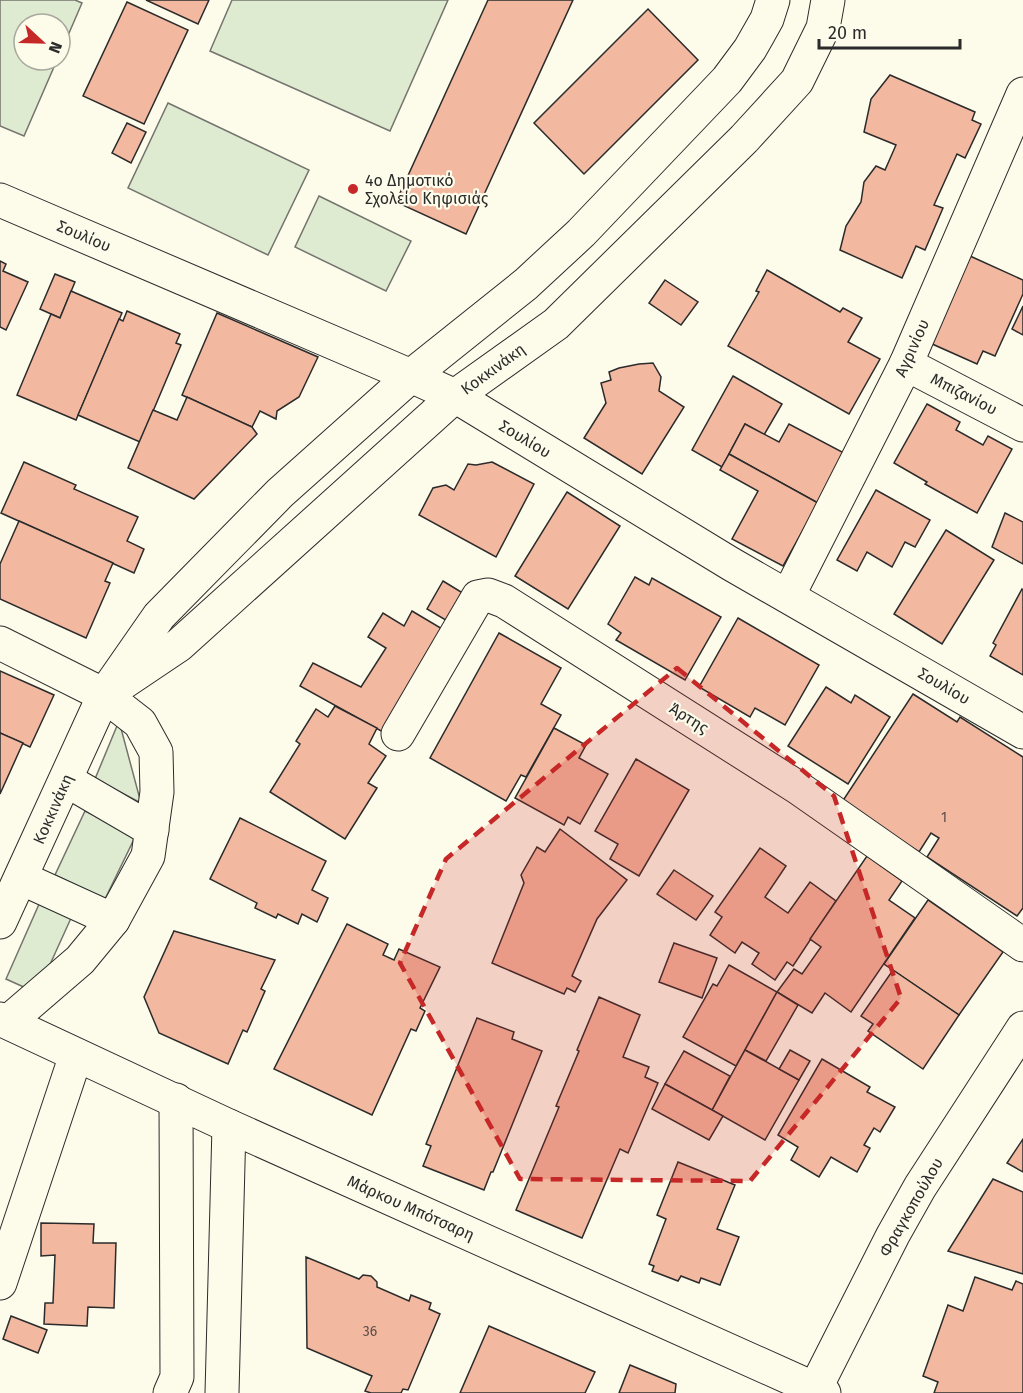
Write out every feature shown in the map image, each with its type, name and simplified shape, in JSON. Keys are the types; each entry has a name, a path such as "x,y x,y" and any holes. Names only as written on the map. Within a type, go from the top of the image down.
{"street":[{"name":"Κοκκινάκη","path":"0,922 104,695 159,616 280,493 411,376 526,284 581,233 727,80 750,50 767,19 773,0"},
{"name":"Κοκκινάκη","path":"104,695 179,645 455,396 556,324 744,139 797,81 823,28 828,0"},
{"name":"Αγρινίου","path":"788,596 906,364 1023,94"},
{"name":"Σουλίου","path":"0,200 455,396 732,564 1023,732"},
{"name":"Μπιζανίου","path":"906,364 1023,425"},
{"name":"Άρτης","path":"398,734 478,597 488,595 504,601 796,787 1023,945"},
{"path":"0,643 104,695 140,723 156,752 157,792 148,856 113,920 80,960 4,1020"},
{"path":"66,780 152,830"},
{"path":"21,878 113,920"},
{"name":"Μάρκου Μπότσαρη","path":"4,1020 229,1126 817,1392"},
{"name":"Φραγκοπούλου","path":"817,1392 893,1235 920,1187 1023,1028"},
{"path":"0,1283 76,1055"},
{"path":"170,1393 177,1377 176,1100"},
{"path":"222,1393 229,1126"}],"highlighted area":[{"path":"677,668 834,796 901,998 750,1181 520,1179 400,963 446,859"}],"green space":[{"path":"0,0 75,0 82,3 72,26 72,12 12,12 12,72 52,72 24,136 0,126"},
{"path":"232,0 448,0 390,131 210,51"},
{"path":"168,103 309,170 268,255 128,188"},
{"path":"319,196 411,241 386,291 295,247"},
{"path":"119,721 141,803 95,779"},
{"path":"85,811 136,835 105,899 55,875"},
{"path":"40,902 72,916 37,993 6,979"}],"building":[{"path":"146,0 209,0 198,24"},
{"path":"488,0 573,0 466,234 396,202"},
{"path":"127,2 188,30 144,124 83,96"},
{"path":"648,9 698,60 584,174 534,123"},
{"path":"890,75 975,112 972,120 981,124 965,158 957,154 934,205 943,208 925,250 916,246 902,278 840,250 846,226 861,202 864,182 876,166 885,170 896,145 864,132 871,99"},
{"path":"127,123 146,132 131,163 112,153"},
{"path":"970,256 1023,280 1023,294 995,356 983,351 977,364 930,343"},
{"path":"0,261 6,264 3,271 28,282 6,330 0,327"},
{"path":"767,270 840,312 843,308 862,318 848,342 880,359 849,414 728,346 759,292 756,291"},
{"path":"55,274 75,282 60,318 40,309"},
{"path":"665,280 698,302 681,325 649,303"},
{"path":"71,291 122,313 76,420 17,395 51,314 60,318"},
{"path":"1023,306 1023,335 1012,329"},
{"path":"127,311 180,334 176,343 181,345 140,442 78,415 119,319 123,321"},
{"path":"217,313 318,357 299,397 277,411 276,419 260,411 252,427 182,395"},
{"path":"653,363 661,377 659,391 684,407 642,474 584,438 606,403 601,383 611,380 609,372 619,368"},
{"path":"733,376 782,404 764,435 745,424 722,467 692,450"},
{"path":"187,397 252,427 257,434 194,499 128,468 153,410 177,420"},
{"path":"927,404 960,422 956,430 983,445 988,436 1012,449 977,513 925,484 927,482 894,463"},
{"path":"745,424 779,442 789,424 844,453 818,503 729,454"},
{"path":"729,454 818,503 783,566 732,539 758,491 720,470"},
{"path":"24,462 76,485 74,489 138,517 127,541 144,549 134,573 1,513"},
{"path":"492,462 534,484 496,557 419,515 433,488 446,485 454,490 468,464"},
{"path":"876,490 930,520 915,547 905,542 892,567 867,552 857,571 837,560"},
{"path":"567,492 620,526 568,609 515,576"},
{"path":"1005,513 1023,522 1023,564 992,547"},
{"path":"19,521 113,563 105,581 110,583 86,638 0,599 0,564"},
{"path":"946,530 994,560 942,644 894,614"},
{"path":"635,577 649,585 652,578 721,617 685,680 616,640 621,633 608,624"},
{"path":"443,581 466,595 449,622 427,609"},
{"path":"1022,589 1023,675 990,656 996,645 993,643"},
{"path":"412,611 444,630 383,732 300,686 313,663 361,687 386,648 368,637 383,613 404,626"},
{"path":"738,618 819,665 785,725 755,708 750,717 699,687"},
{"path":"499,633 561,668 541,704 561,715 526,777 521,775 506,801 430,758"},
{"path":"0,671 54,695 30,747 0,733"},
{"path":"826,687 851,703 855,695 890,717 848,784 788,746"},
{"path":"913,694 957,722 960,717 1023,757 1023,908 1017,916 927,857 939,838 931,833 919,852 842,802"},
{"path":"335,706 377,728 369,744 386,756 368,783 377,788 345,839 270,792 300,744 296,741 316,709 328,717"},
{"path":"554,728 586,745 579,758 608,774 580,824 568,817 564,825 515,798"},
{"path":"0,733 23,743 0,794"},
{"path":"636,759 689,790 639,876 610,859 618,844 595,831"},
{"path":"240,818 326,861 312,890 328,898 317,922 302,914 298,924 278,914 276,918 255,908 257,903 210,879"},
{"path":"560,829 627,880 597,919 572,976 581,981 575,992 567,988 564,994 492,963 524,883 521,875 537,847 545,852"},
{"path":"760,848 786,866 765,897 788,913 810,882 836,901 793,966 787,962 775,980 752,964 759,953 742,942 735,953 710,935 722,917 715,912"},
{"path":"867,856 902,881 889,900 915,918 851,1012 825,993 812,1013 777,992 794,969 802,974 821,947 810,939"},
{"path":"674,870 713,896 696,920 657,894"},
{"path":"928,900 1003,952 959,1015 884,964"},
{"path":"347,924 388,944 383,955 394,960 399,949 440,967 420,1008 425,1011 416,1031 411,1029 372,1115 274,1069"},
{"path":"174,931 275,960 261,989 265,991 247,1032 243,1030 228,1064 159,1033 144,997"},
{"path":"674,943 717,958 702,998 659,982"},
{"path":"729,965 777,992 736,1066 683,1037 713,984 717,986"},
{"path":"893,970 959,1015 923,1069 868,1031 873,1024 861,1016"},
{"path":"777,992 798,1005 766,1061 745,1050"},
{"path":"599,997 640,1015 623,1057 649,1067 645,1077 658,1083 628,1153 620,1149 582,1238 516,1210 559,1107 556,1106"},
{"path":"477,1018 514,1032 512,1039 542,1051 484,1190 423,1166 431,1146 426,1144"},
{"path":"745,1050 799,1080 765,1140 712,1110"},
{"path":"790,1050 810,1061 799,1080 779,1069"},
{"path":"684,1051 730,1076 712,1110 665,1084"},
{"path":"822,1059 870,1087 867,1092 895,1107 880,1132 874,1128 864,1145 870,1148 857,1172 831,1157 819,1177 791,1160 798,1147 778,1135"},
{"path":"665,1084 723,1116 709,1140 652,1109"},
{"path":"1023,1139 1023,1172 1007,1163"},
{"path":"678,1162 735,1185 717,1229 739,1237 720,1285 701,1278 699,1283 681,1276 678,1281 652,1271 654,1266 649,1264 666,1219 657,1215"},
{"path":"993,1179 1023,1192 1023,1274 948,1251"},
{"path":"41,1223 94,1224 93,1243 116,1243 114,1308 88,1307 87,1326 44,1324 45,1303 53,1303 55,1255 41,1256"},
{"path":"306,1257 359,1279 363,1275 371,1276 377,1282 377,1287 409,1301 411,1295 431,1303 429,1309 440,1314 408,1390 403,1389 401,1393 365,1391 372,1376 307,1348"},
{"path":"975,1277 1012,1290 1016,1281 1023,1284 1023,1393 934,1393 938,1382 923,1376 948,1305 963,1311"},
{"path":"11,1316 47,1330 38,1353 3,1339"},
{"path":"489,1326 595,1372 585,1393 460,1393"},
{"path":"630,1365 676,1384 675,1393 619,1393"}],"place":[{"name":"4ο Δημοτικό Σχολείο Κηφισιάς","path":"353,189"}]}
